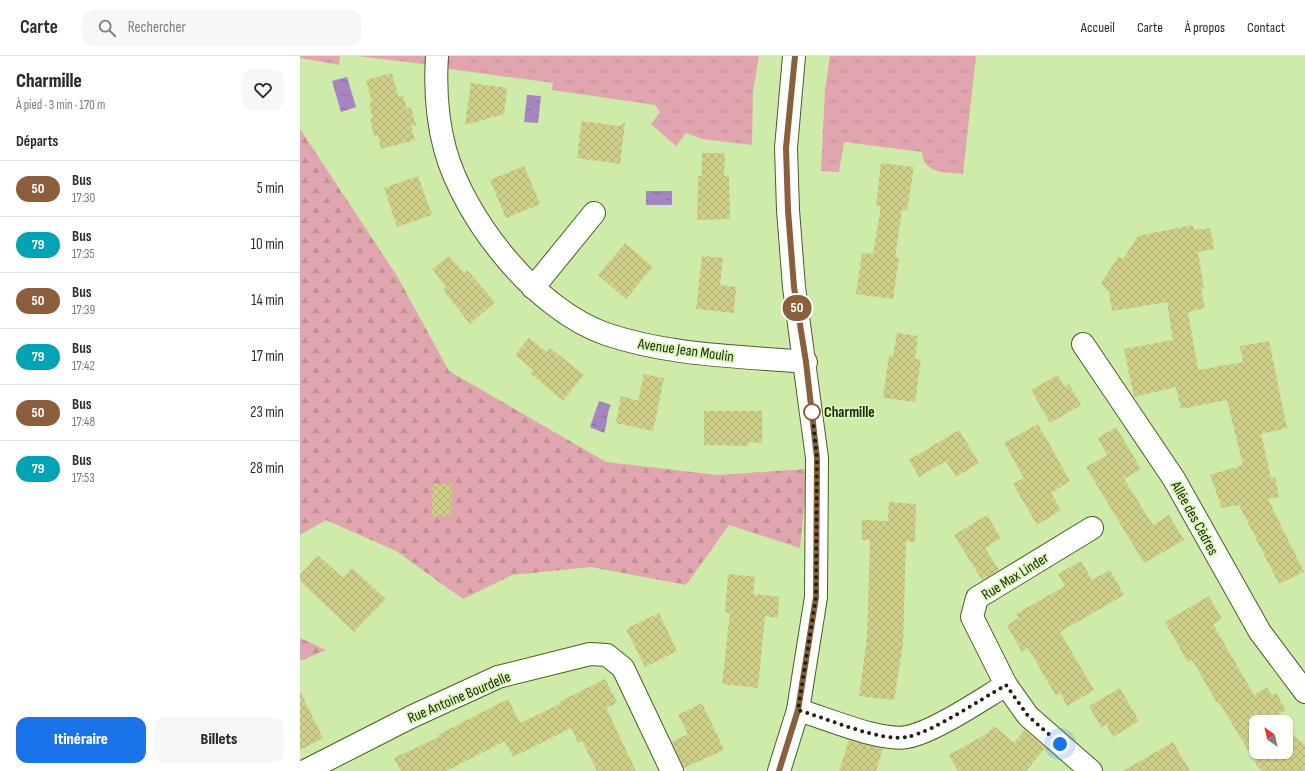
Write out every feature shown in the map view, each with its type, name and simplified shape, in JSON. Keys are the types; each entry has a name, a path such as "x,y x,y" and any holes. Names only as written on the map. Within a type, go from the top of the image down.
{"street":[{"name":"Avenue Jean Moulin","path":"437,56 438,118 452,171 467,204 502,254 534,288 572,317 598,330 653,348 727,357 806,362"},
{"path":"779,771 798,710 816,597 817,458 806,362 794,287 788,210 786,148 794,56"},
{"path":"534,288 594,214"},
{"name":"Allée des Cèdres","path":"1083,344 1174,479 1260,632 1305,692"},
{"name":"Rue Max Linder","path":"1091,771 1028,716 1006,685 972,617 978,598 1092,528"},
{"name":"Rue Antoine Bourdelle","path":"305,771 411,717 498,677 590,654 607,655 623,668 672,771"},
{"path":"798,710 883,736 906,737 929,729 1006,685"}],"green space":[{"path":"300,56 340,56 339,65 300,58"},
{"path":"357,56 431,56 431,65"},
{"path":"443,56 759,56 753,92 752,145 702,139 686,133 676,146 651,124 660,112 655,105 552,90 553,83 443,68"},
{"path":"830,56 976,56 963,174 943,172 931,168 923,159 922,152 844,142 839,172 821,171 825,90"},
{"path":"300,129 397,276 449,371 606,462 718,475 808,469 800,548 729,525 686,585 591,567 512,575 463,599 396,551 326,520 300,535"},
{"path":"300,638 326,650 300,661"}],"water":[{"path":"347,77 356,107 341,112 332,81"},
{"path":"527,95 541,96 538,123 524,122"},
{"path":"646,191 672,191 672,205 646,205"},
{"path":"599,401 611,405 608,412 604,433 590,427"}],"building":[{"path":"392,73 398,96 403,95 407,109 411,107 416,125 411,126 415,140 381,149 378,135 374,136 370,119 373,118 369,104 372,103 366,80"},
{"path":"471,83 507,88 504,114 465,125"},
{"path":"582,121 618,126 625,123 620,164 577,158 579,142 582,141 579,141"},
{"path":"702,153 725,153 724,176 729,175 730,219 697,220 698,176 702,176"},
{"path":"881,163 914,167 907,210 902,210 895,257 899,258 893,299 856,294 862,253 873,254 881,206 876,206"},
{"path":"524,166 540,204 506,218 490,180"},
{"path":"418,176 432,215 397,227 384,188"},
{"path":"1193,225 1194,230 1210,228 1214,249 1198,252 1204,288 1201,289 1205,308 1188,312 1198,370 1243,362 1240,346 1269,341 1287,428 1261,434 1271,478 1275,477 1279,497 1268,499 1304,572 1279,584 1239,505 1222,508 1210,475 1243,465 1227,400 1181,409 1176,387 1134,397 1124,349 1173,340 1167,302 1112,311 1109,292 1101,283 1119,256 1123,259 1138,236"},
{"path":"625,243 653,267 626,299 598,275"},
{"path":"449,256 464,273 467,270 495,302 470,324 443,290 446,287 432,269"},
{"path":"702,256 723,258 720,285 736,287 734,313 696,309"},
{"path":"897,333 918,336 915,359 921,359 915,402 883,398 889,355 893,356"},
{"path":"529,338 547,352 550,348 584,375 563,401 530,373 533,370 515,355"},
{"path":"644,374 664,378 653,431 616,423 621,396 638,401"},
{"path":"1058,375 1065,387 1069,384 1081,405 1050,423 1031,390"},
{"path":"704,411 762,411 762,443 749,442 748,446 704,445"},
{"path":"1038,424 1070,481 1051,493 1061,510 1037,525 1013,484 1024,478 1004,443"},
{"path":"1116,427 1141,469 1124,479 1153,525 1169,515 1184,540 1144,563 1086,467 1107,455 1098,438"},
{"path":"959,430 979,463 956,477 946,461 919,477 909,460"},
{"path":"433,484 452,484 451,516 432,516"},
{"path":"889,502 916,504 915,542 906,541 903,644 894,700 859,696 867,637 870,540 862,540 862,520 888,521"},
{"path":"987,515 1001,538 985,548 999,570 982,580 954,535"},
{"path":"318,555 343,578 352,568 386,599 354,632 300,581 300,575"},
{"path":"1081,561 1092,580 1110,570 1124,595 1060,632 1094,690 1067,706 1060,693 1056,696 1028,648 1022,652 1007,625 1019,618 1016,614 1065,586 1058,574"},
{"path":"728,574 755,577 753,594 779,597 778,618 765,616 758,688 722,684 730,613 725,612"},
{"path":"1209,596 1222,619 1213,624 1254,695 1267,687 1272,695 1276,693 1286,710 1278,715 1249,715 1249,752 1219,702 1217,703 1192,660 1188,662 1165,622"},
{"path":"659,613 677,651 645,667 626,629"},
{"path":"605,679 617,703 606,708 636,771 597,771 582,741 578,743 571,728 513,757 505,741 446,771 401,771 394,758 439,737 438,735 508,699 520,723 560,704 559,702"},
{"path":"1120,688 1139,721 1113,737 1106,724 1101,727 1089,706"},
{"path":"300,691 323,738 300,750"},
{"path":"702,703 724,750 684,768 672,742 688,734 678,715"},
{"path":"994,726 1014,743 1025,730 1045,748 1026,771 958,771 949,755 988,733"},
{"path":"1293,735 1305,745 1305,771 1263,771 1253,759 1293,759"},
{"path":"849,740 883,749 876,771 839,771"},
{"path":"1173,742 1190,771 1123,771"}],"bus line":[{"name":"50","path":"779,771 798,710 816,597 818,496 817,458 806,362 794,287 788,210 786,148 795,56"}],"place":[{"name":"Charmille","path":"812,412"}],"route":[{"path":"812,412 817,458 818,496 816,597 798,710 883,736 906,737 929,729 1006,685 1028,716 1060,744"}]}
